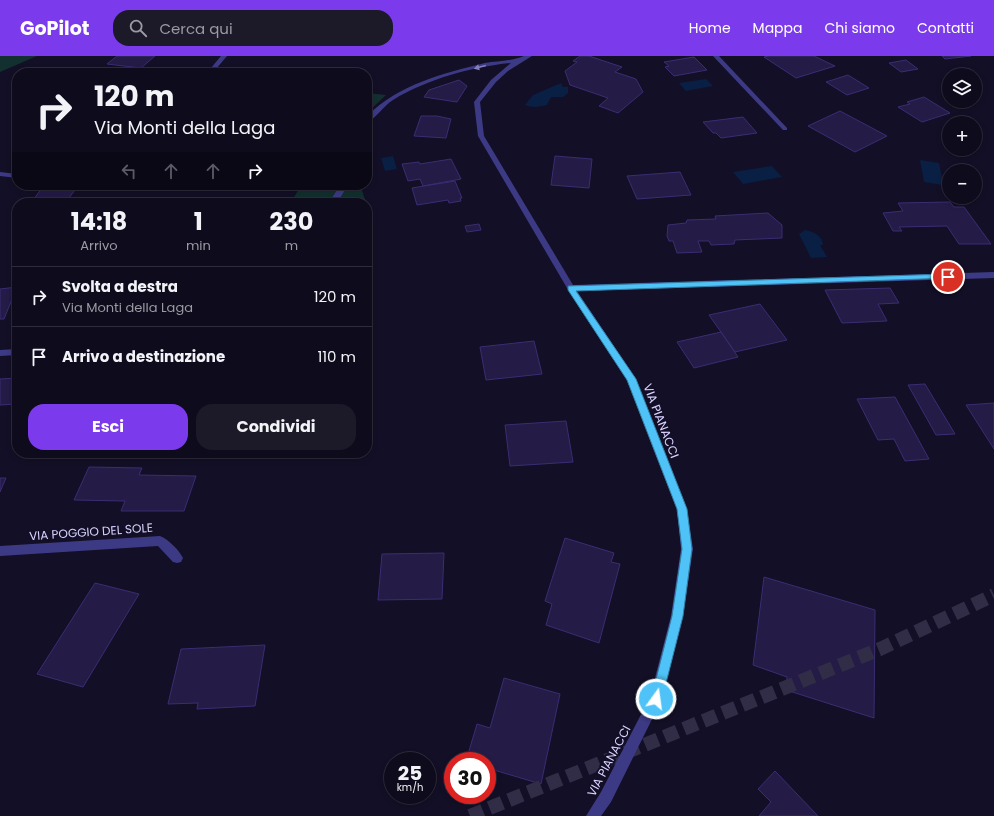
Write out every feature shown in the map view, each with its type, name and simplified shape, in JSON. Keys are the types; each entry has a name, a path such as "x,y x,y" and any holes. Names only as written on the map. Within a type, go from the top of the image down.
{"street":[{"path":"214,68 224,56"},
{"name":"VIA PIANACCI","path":"529,56 518,60 494,78 477,102 481,136 570,288 631,379 682,509 687,549 678,616 656,699 606,797 593,816"},
{"path":"716,56 785,129"},
{"path":"372,115 388,100 421,83 501,61 518,60"},
{"path":"0,174 12,175"},
{"path":"570,288 994,275"},
{"path":"0,353 12,352"},
{"name":"VIA POGGIO DEL SOLE","path":"0,551 160,541 177,558"}],"green space":[{"path":"0,56 37,56 0,72"},
{"path":"372,94 386,95 372,108"},
{"path":"298,190 362,190 364,198 294,198"}],"water":[{"path":"706,79 713,86 686,91 679,83"},
{"path":"561,83 563,87 568,87 568,93 563,97 551,97 547,105 544,106 533,107 525,105 533,95"},
{"path":"393,156 397,169 385,171 381,158"},
{"path":"920,160 939,163 942,185 924,182"},
{"path":"772,166 782,177 743,184 733,172"},
{"path":"805,230 819,236 823,245 820,245 827,257 811,258 799,234"}],"building":[{"path":"117,56 155,56 141,68 107,64"},
{"path":"580,56 589,56 622,67 615,72 636,79 643,92 618,113 599,106 608,98 570,85 565,71 577,62 573,61"},
{"path":"814,56 835,66 796,78 764,57"},
{"path":"942,56 971,56 945,59"},
{"path":"694,57 707,70 674,76 665,67 669,66 664,62"},
{"path":"906,60 918,69 901,72 889,63"},
{"path":"848,75 869,88 847,95 826,82"},
{"path":"459,80 467,86 457,102 424,97 429,90"},
{"path":"924,97 950,113 922,122 898,107 910,104 907,102"},
{"path":"840,111 887,136 855,152 808,126"},
{"path":"421,116 437,116 451,119 446,138 414,136"},
{"path":"743,117 757,133 721,138 716,133 713,133 703,122"},
{"path":"555,156 592,159 589,188 551,185"},
{"path":"451,159 461,179 423,186 420,179 408,181 402,164 419,162 420,164"},
{"path":"680,172 691,195 637,199 627,176"},
{"path":"455,181 462,198 460,198 461,201 449,203 448,200 417,205 412,188"},
{"path":"41,190 75,190 69,198 35,198"},
{"path":"942,202 942,204 952,204 954,207 964,207 991,244 959,244 947,226 899,227 902,231 893,231 883,213 903,211 898,203"},
{"path":"768,213 782,225 782,238 735,240 734,244 711,245 709,241 698,241 702,252 677,253 673,241 669,241 667,236 668,225 686,223 687,220 716,219 715,216"},
{"path":"479,224 481,230 467,232 465,226"},
{"path":"12,288 12,299 4,319 0,319 0,289"},
{"path":"890,288 899,303 878,304 887,321 842,323 825,290"},
{"path":"760,304 787,340 735,352 709,315"},
{"path":"721,332 738,357 694,368 677,342"},
{"path":"534,341 542,374 486,380 480,347"},
{"path":"12,378 12,404 0,405 0,379"},
{"path":"925,384 955,434 936,435 908,385"},
{"path":"895,397 929,459 905,461 894,439 878,440 857,399"},
{"path":"994,403 994,449 966,405"},
{"path":"566,421 573,462 510,466 505,425"},
{"path":"89,467 142,468 139,475 196,476 184,511 121,511 125,501 74,500"},
{"path":"0,478 6,478 0,492"},
{"path":"565,538 614,553 611,562 620,564 599,643 546,625 552,604 545,601"},
{"path":"444,553 442,599 378,600 382,554"},
{"path":"764,577 875,610 874,718 786,690 787,677 753,665"},
{"path":"95,583 139,594 83,687 37,674"},
{"path":"265,645 255,706 197,709 198,703 168,704 181,649"},
{"path":"504,678 560,694 541,784 496,771 496,752 469,752 477,724 490,728"},
{"path":"775,771 818,816 759,816 771,802 758,789"}],"tunnel":[{"path":"470,816 880,649 994,595"}],"route":[{"path":"656,699 678,616 687,549 682,509 631,379 570,288 948,277"}]}
